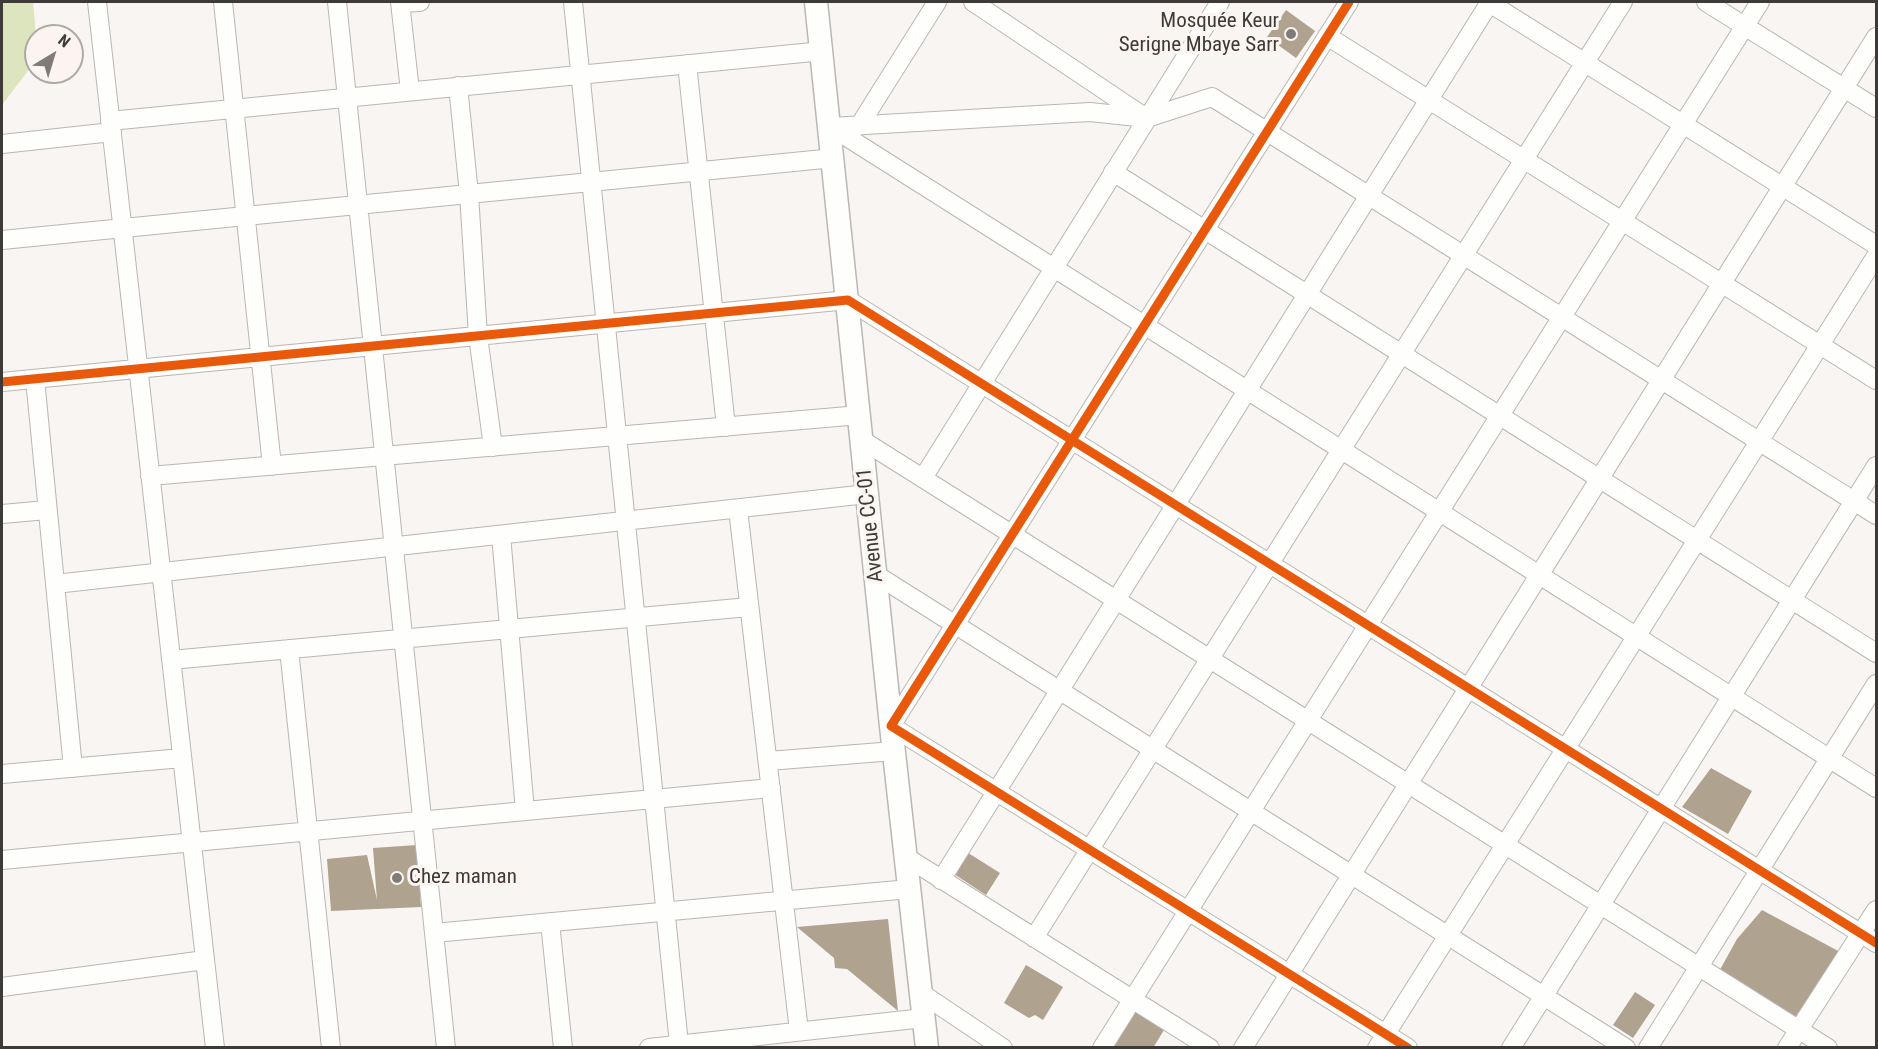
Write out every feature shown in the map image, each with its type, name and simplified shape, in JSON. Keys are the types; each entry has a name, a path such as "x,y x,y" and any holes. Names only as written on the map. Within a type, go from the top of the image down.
{"main road":[{"name":"Avenue CC-01","path":"816,2 831,127 891,726 927,1047"}],"street":[{"path":"97,2 215,1047"},
{"path":"223,2 272,466"},
{"path":"337,2 446,1047"},
{"path":"410,91 401,2 420,2"},
{"path":"573,2 678,1044"},
{"path":"859,126 937,2"},
{"path":"973,2 1147,118"},
{"path":"923,478 1220,2"},
{"path":"1349,2 891,726 1289,974 1381,1041 1408,1047"},
{"path":"942,879 1489,2 1876,245"},
{"path":"1035,938 1623,2"},
{"path":"1706,2 1876,108"},
{"path":"1102,1047 1760,2"},
{"path":"1327,36 1876,380"},
{"path":"1243,1047 1876,37"},
{"path":"2,144 234,108 823,51"},
{"path":"687,64 726,427"},
{"path":"458,86 469,194 478,336 493,447"},
{"path":"831,127 1090,112 1147,118 1212,97 1876,515"},
{"path":"831,127 1876,788"},
{"path":"2,240 834,158"},
{"path":"1113,172 1876,653"},
{"path":"1381,1041 1876,256"},
{"path":"2,382 848,300 1869,938"},
{"path":"35,379 73,768"},
{"path":"150,476 860,415"},
{"path":"862,440 1828,1047"},
{"path":"1511,1047 1876,466"},
{"path":"55,584 867,494"},
{"path":"738,508 799,1031"},
{"path":"2,514 47,510"},
{"path":"501,535 511,629 525,811"},
{"path":"875,574 1626,1047"},
{"path":"171,660 749,607"},
{"path":"289,649 332,1047"},
{"path":"1648,1047 1876,684"},
{"path":"768,761 894,752"},
{"path":"2,774 182,758"},
{"path":"2,860 771,788"},
{"path":"906,857 1210,1047"},
{"path":"434,933 909,889"},
{"path":"1787,1047 1869,938 1876,910"},
{"path":"550,922 563,1047"},
{"path":"2,987 205,960"},
{"path":"921,993 1003,1047"},
{"path":"649,1047 924,1018"}],"green space":[{"path":"2,2 33,2 35,24 24,24 24,76 2,105"}],"building":[{"name":"Mosquée Keur Serigne Mbaye Sarr","path":"1286,10 1315,31 1296,58 1267,37"},
{"path":"1711,768 1752,791 1728,834 1682,807"},
{"path":"417,845 421,907 331,911 327,859 367,855 377,900 373,848"},
{"path":"965,851 1000,873 986,895 951,872"},
{"path":"1762,910 1840,952 1797,1026 1717,975 1737,939"},
{"path":"888,919 898,1011 847,969 835,968 834,958 797,927"},
{"path":"1026,965 1063,987 1043,1020 1035,1015 1029,1018 1004,1003"},
{"path":"1635,992 1655,1005 1633,1038 1613,1025"},
{"path":"1131,1009 1164,1030 1153,1048 1117,1048 1110,1043"}],"cycle path":[{"path":"1349,2 891,726 1408,1048"},
{"path":"2,382 848,300 1876,943"}],"place":[{"name":"Mosquée Keur Serigne Mbaye Sarr","path":"1291,34"},
{"name":"Chez maman","path":"397,878"}]}
